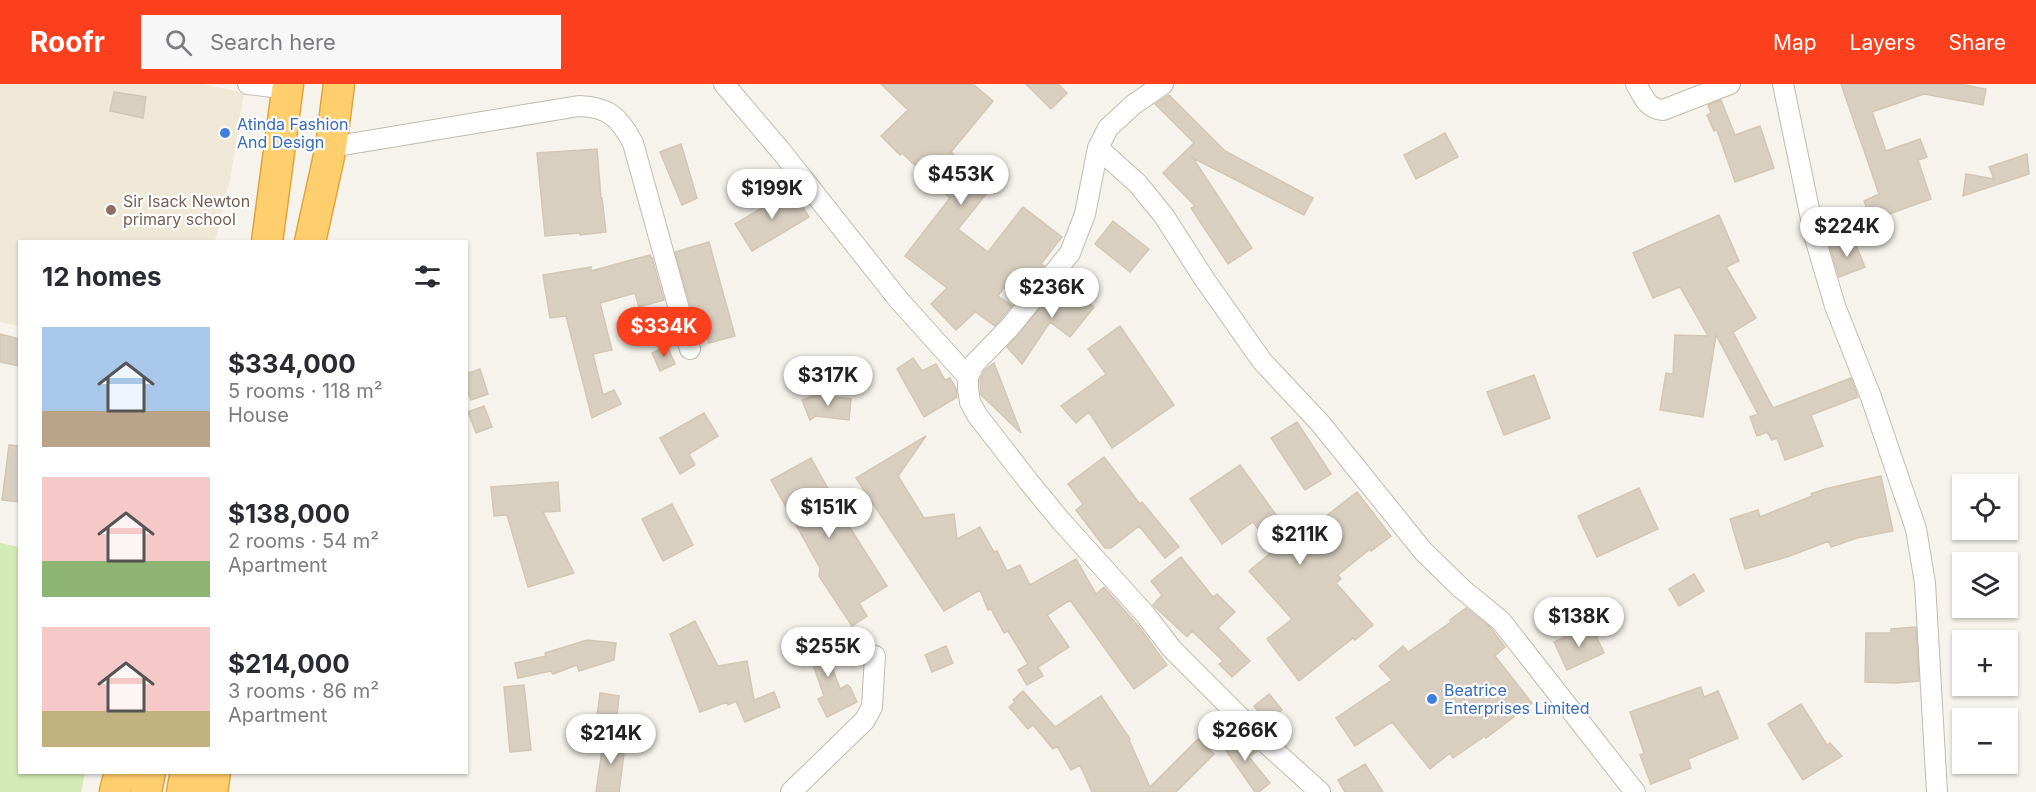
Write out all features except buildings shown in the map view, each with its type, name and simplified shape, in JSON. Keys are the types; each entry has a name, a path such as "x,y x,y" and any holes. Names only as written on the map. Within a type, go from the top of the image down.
{"highway":[{"path":"310,240 331,147 339,84"},
{"path":"267,240 288,87"},
{"path":"115,792 120,774"},
{"path":"146,792 150,774"},
{"path":"182,792 186,774"},
{"path":"212,792 215,774"}],"street":[{"path":"248,84 288,87"},
{"path":"724,84 781,150 898,298 969,377"},
{"path":"1163,84 1133,105 1108,128 1098,148 1085,214 1070,253 1010,327 974,364 969,377 970,402 977,416 1061,520 1172,649 1268,745 1320,792"},
{"path":"1636,84 1648,105 1657,110 1663,110 1730,84"},
{"path":"1783,84 1815,238 1828,284 1916,529 1925,583 1937,792"},
{"path":"331,147 579,106 596,107 607,111 615,116 633,143 690,349"},
{"path":"1098,148 1138,184 1164,216 1205,280 1262,361 1320,423 1423,551 1462,589 1501,621 1635,792"},
{"path":"791,792 865,720 872,707 875,656"}],"shaded area":[{"name":"Sir Isack Newton primary school","path":"0,84 203,84 244,93 230,179 215,240 18,240 18,326 0,322"}],"green space":[{"path":"0,543 18,547 18,774 85,774 81,792 0,792"}],"place":[{"name":"Atinda Fashion And Design","path":"225,133"},
{"name":"Sir Isack Newton primary school","path":"111,210"},
{"name":"Beatrice Enterprises Limited","path":"1432,699"}]}
